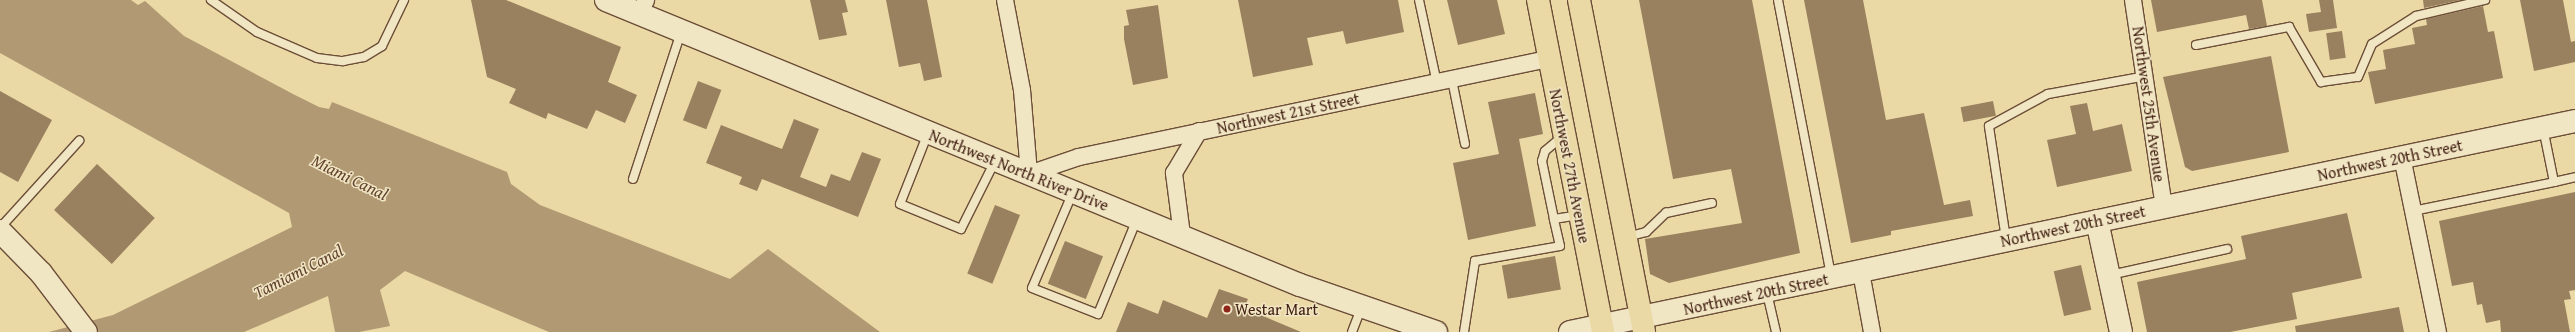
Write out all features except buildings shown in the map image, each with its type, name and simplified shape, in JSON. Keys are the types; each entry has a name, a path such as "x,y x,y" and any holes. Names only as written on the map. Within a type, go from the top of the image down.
{"highway":[{"name":"Northwest 27th Avenue","path":"1538,0 1563,135 1603,329"},
{"path":"1579,0 1643,325"}],"main road":[{"name":"Northwest North River Drive","path":"606,0 643,7 681,31 928,133 1361,309 1436,332"},
{"name":"Northwest 20th Street","path":"1570,332 1643,325 1766,292 2006,240 2575,121"},
{"path":"2097,221 2121,332"},
{"path":"0,231 60,295 86,332"}],"street":[{"path":"1005,0 1022,90 1029,174"},
{"name":"Northwest 25th Avenue","path":"2133,0 2146,76 2164,207"},
{"name":"Northwest 21st Street","path":"1029,174 1079,157 1550,59"},
{"path":"1182,235 1174,173 1199,131"},
{"path":"2402,157 2438,332"},
{"path":"1861,272 1872,332"}],"lane":[{"path":"211,0 257,32 317,58 343,60 364,57 382,46 404,0"},
{"path":"1419,0 1465,144"},
{"path":"1778,0 1831,278"},
{"path":"2196,45 2289,27 2321,82 2358,78 2372,44 2416,16 2486,0"},
{"path":"633,179 681,31"},
{"path":"2006,240 1989,126 2048,94 2146,76"},
{"path":"2543,128 2554,182"},
{"path":"928,133 900,204 954,227 961,229 996,160"},
{"path":"1464,332 1476,261 1560,246 1542,161 1545,151 1563,135"},
{"path":"0,228 79,141"},
{"path":"2413,211 2575,177"},
{"path":"1073,192 1032,288 1098,314 1138,218"},
{"path":"1626,237 1646,232 1666,213 1712,203"},
{"path":"1554,219 1579,215"},
{"path":"2109,276 2227,249"},
{"path":"1766,292 1776,332"},
{"path":"1352,332 1361,309"}],"water":[{"path":"0,0 131,0 138,5 145,1 184,36 293,94 319,107 329,109 332,102 507,172 511,184 540,205 730,279 768,249 880,332 549,332 405,271 380,290 390,326 359,332 335,332 328,296 244,332 49,332 113,315 292,227 289,213 0,53"}],"place":[{"name":"Westar Mart","path":"1227,309"}],"water label":[{"name":"Miami Canal","path":"350,177"},
{"name":"Tamiami Canal","path":"298,271"}]}
